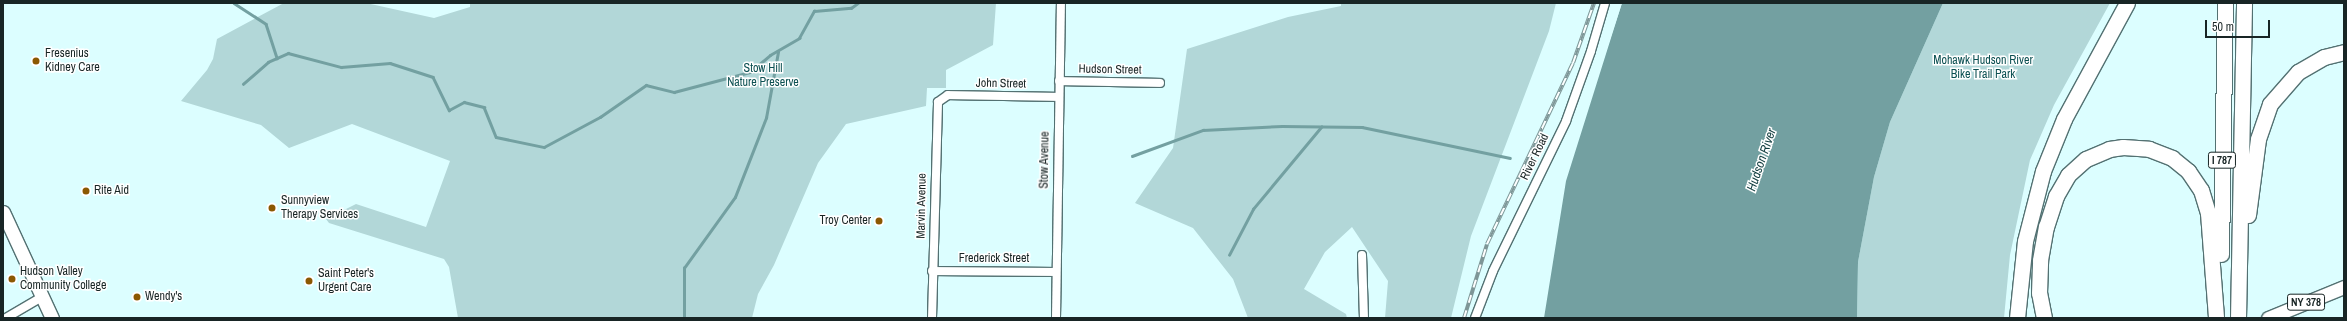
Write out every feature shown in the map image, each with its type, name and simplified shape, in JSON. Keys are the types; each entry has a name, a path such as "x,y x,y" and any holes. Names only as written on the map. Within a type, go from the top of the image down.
{"highway":[{"path":"2017,318 2025,241 2043,171 2067,113 2127,3"},
{"name":"I 787","path":"2219,318 2225,3"},
{"name":"I 787","path":"2238,318 2244,3"},
{"path":"2238,300 2256,153 2265,115 2278,92 2298,72 2324,57 2344,52"},
{"path":"2044,318 2039,293 2040,260 2046,227 2056,196 2068,175 2086,159 2109,149 2123,147 2149,149 2172,158 2188,171 2201,190 2208,213 2216,318"}],"main road":[{"path":"3,212 52,318"},
{"name":"NY 378","path":"2268,318 2344,287"}],"street":[{"name":"Stow Avenue","path":"1056,318 1055,272 1061,3"},
{"name":"River Road","path":"1475,318 1493,272 1566,121 1591,51 1605,3"},
{"name":"Hudson Street","path":"1059,81 1160,83"},
{"name":"John Street","path":"943,96 1059,97"},
{"name":"Marvin Avenue","path":"932,318 937,106 943,96"},
{"path":"1362,255 1364,318"},
{"name":"Frederick Street","path":"932,271 1055,272"},
{"path":"6,318 42,297"}],"green space":[{"name":"Stow Hill Nature Preserve","path":"284,3 366,3 434,18 470,7 470,3 996,3 993,45 946,70 946,88 927,88 926,106 846,124 818,163 774,265 758,294 752,318 458,318 449,267 444,259 329,223 326,219 356,204 426,227 450,161 352,124 289,148 261,125 181,101 207,70 213,59 217,39"},
{"path":"1341,3 1556,3 1549,31 1471,236 1451,318 1385,318 1388,281 1352,227 1325,252 1304,289 1346,314 1347,318 1248,318 1233,279 1193,228 1135,203 1173,148 1187,49 1288,17 1341,6"},
{"name":"Mohawk Hudson River Bike Trail Park","path":"1943,3 2110,3 2054,105 2030,160 2010,255 2004,318 1857,318 1858,262 1874,177 1890,122"}],"water":[{"name":"Hudson River","path":"1622,3 1943,3 1890,122 1874,177 1858,262 1857,318 1544,318 1566,181"}],"pier":[{"path":"1620,3 1622,3 1598,76 1596,75"}],"waterway":[{"path":"234,3 266,24 277,58"},
{"path":"243,84 268,62 288,53 341,67 390,63 433,77 449,110 464,102 484,107 496,137 544,147 600,117 646,85 674,92 750,72 770,55 799,38 814,11 851,8 858,3"},
{"path":"684,318 684,268 735,197 766,118 778,52"},
{"path":"1132,156 1203,130 1282,126 1362,127 1510,158"},
{"path":"1229,255 1253,209 1321,127"}],"railway":[{"path":"1464,318 1487,244 1573,63 1594,3"}],"place":[{"name":"Fresenius Kidney Care","path":"36,61"},
{"name":"Rite Aid","path":"86,191"},
{"name":"Sunnyview Therapy Services","path":"272,208"},
{"name":"Troy Center","path":"879,221"},
{"name":"Hudson Valley Community College","path":"12,279"},
{"name":"Saint Peter's Urgent Care","path":"309,281"},
{"name":"Wendy's","path":"137,297"}]}
